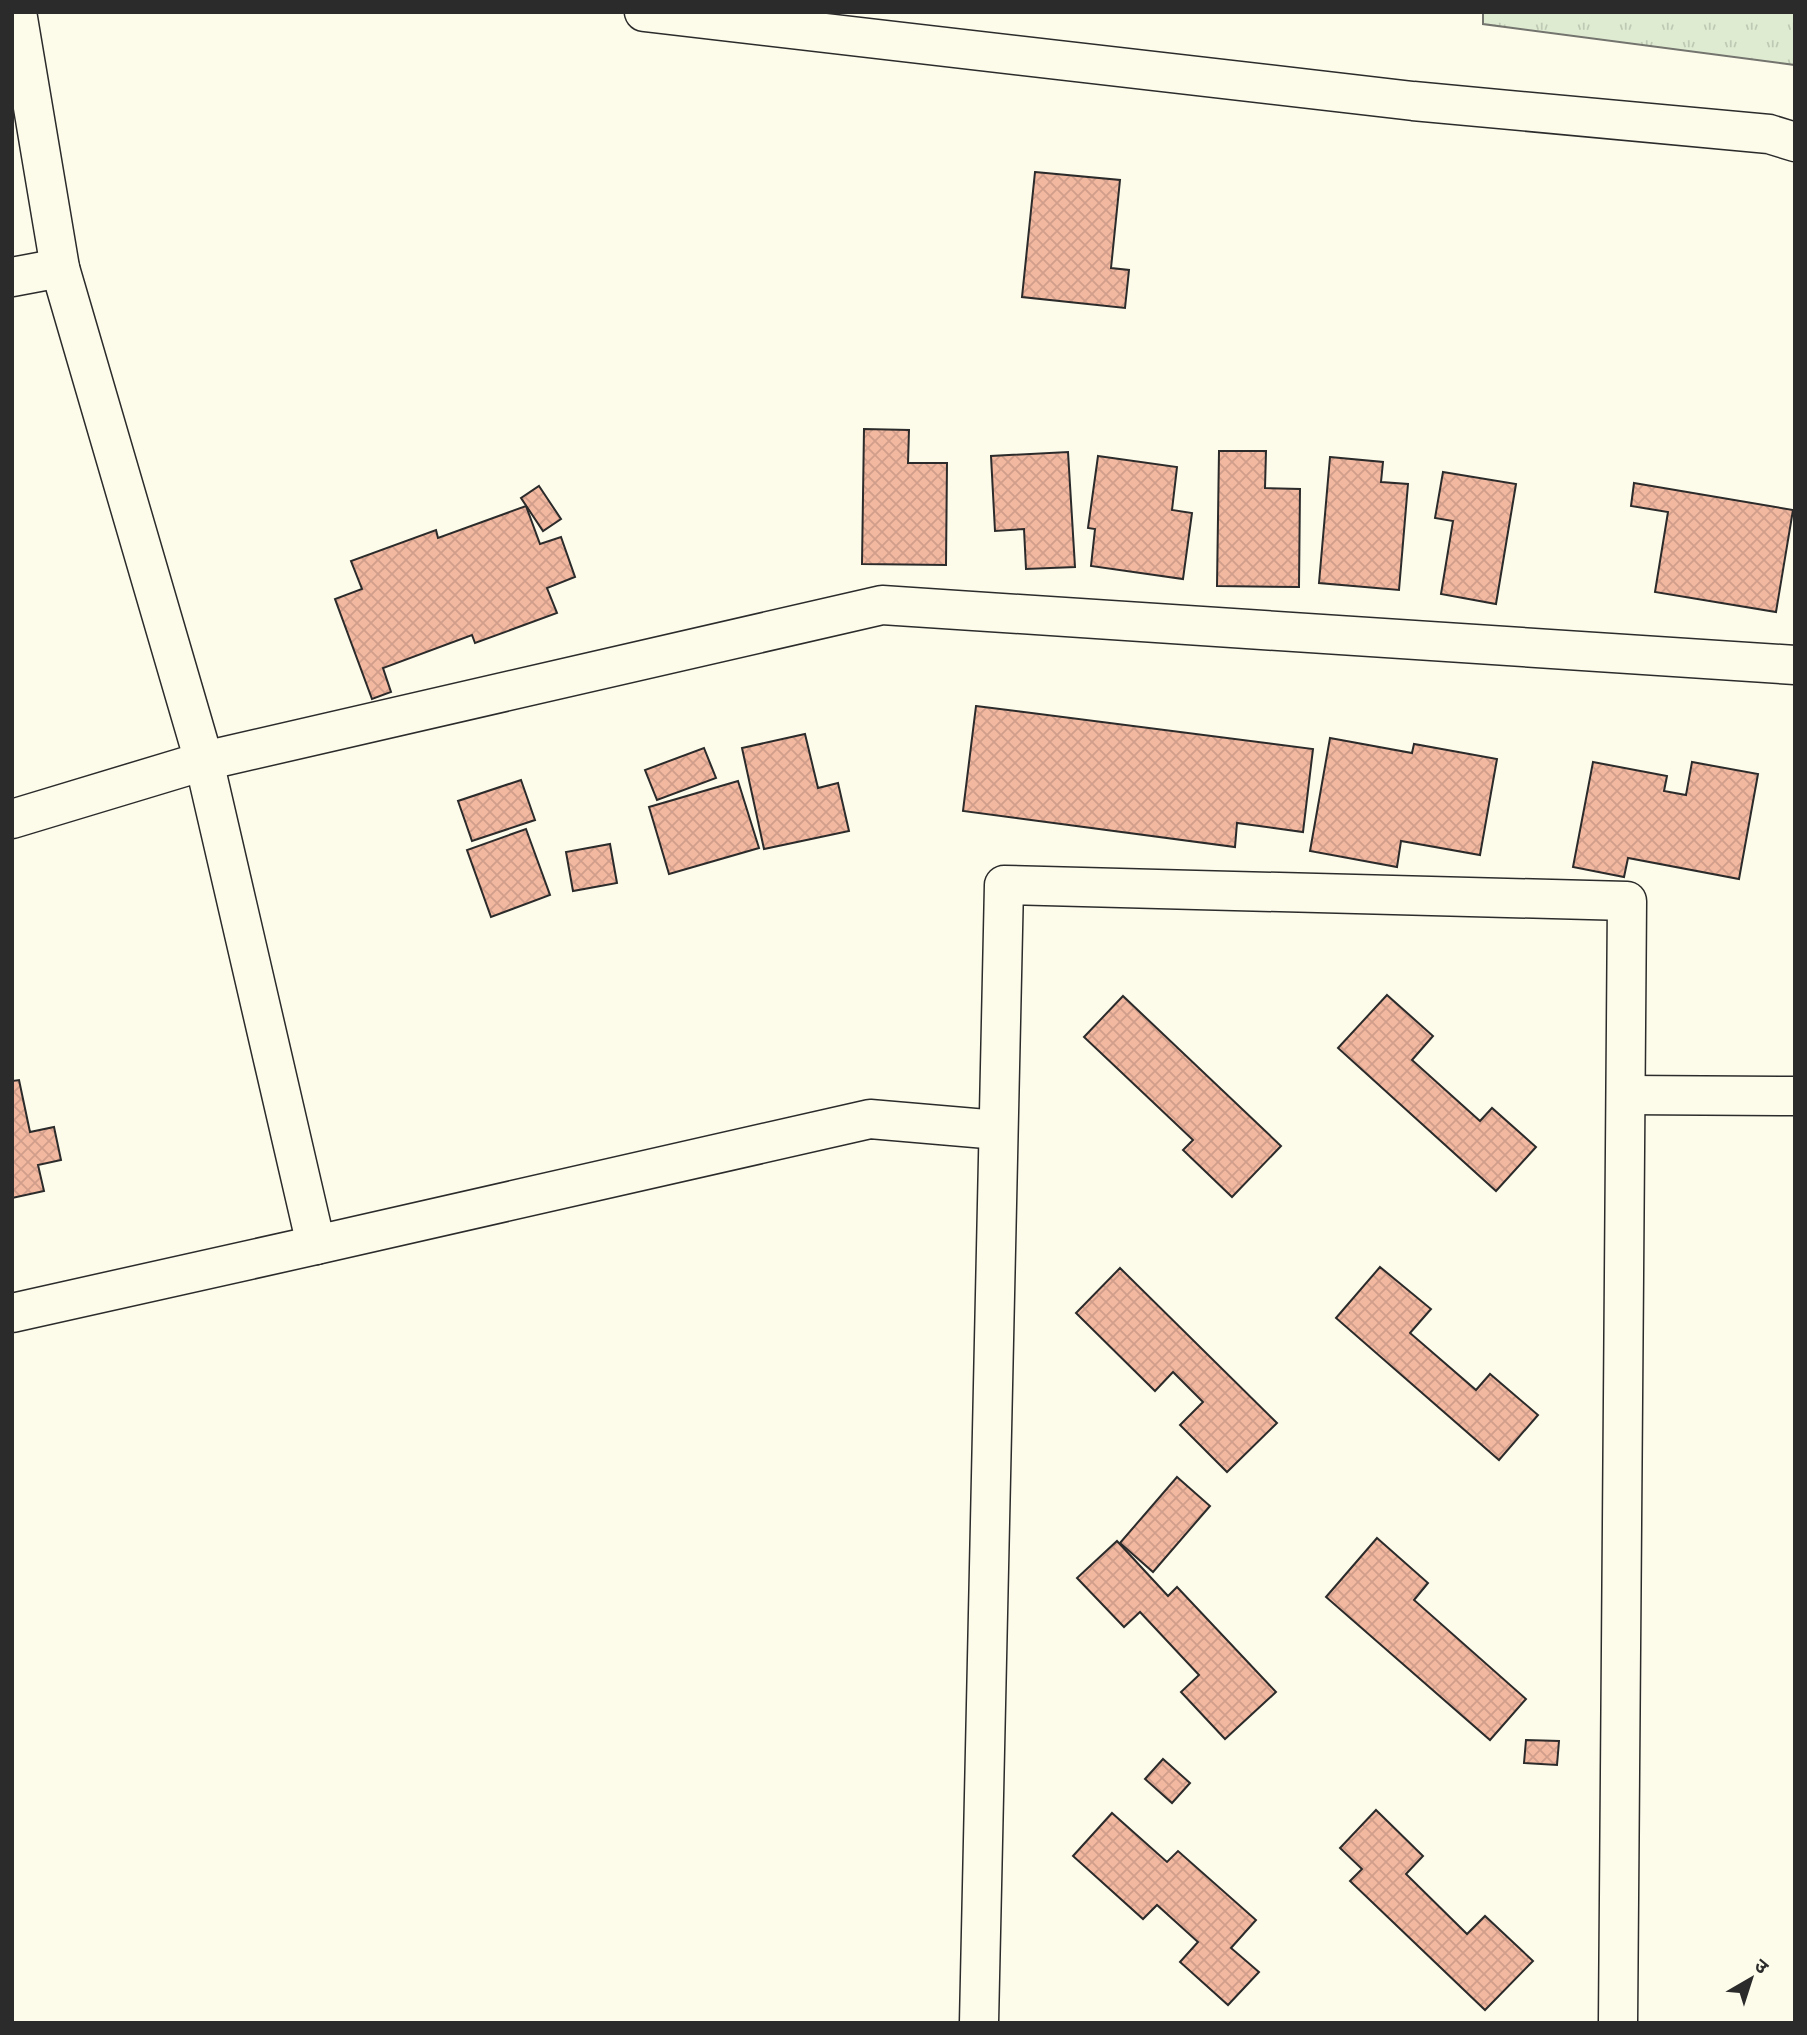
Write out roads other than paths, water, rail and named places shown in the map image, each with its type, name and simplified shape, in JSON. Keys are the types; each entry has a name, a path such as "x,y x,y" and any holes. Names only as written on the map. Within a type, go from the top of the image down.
{"street":[{"path":"18,12 60,268 204,761 316,1245"},
{"path":"644,12 1413,101 1769,134 1795,142"},
{"path":"12,277 60,268"},
{"path":"12,819 204,761 882,605 1795,665"},
{"path":"979,2023 1004,886 1627,901 1618,2023"},
{"path":"1626,1095 1795,1096"},
{"path":"12,1312 870,1119 998,1130"}]}
